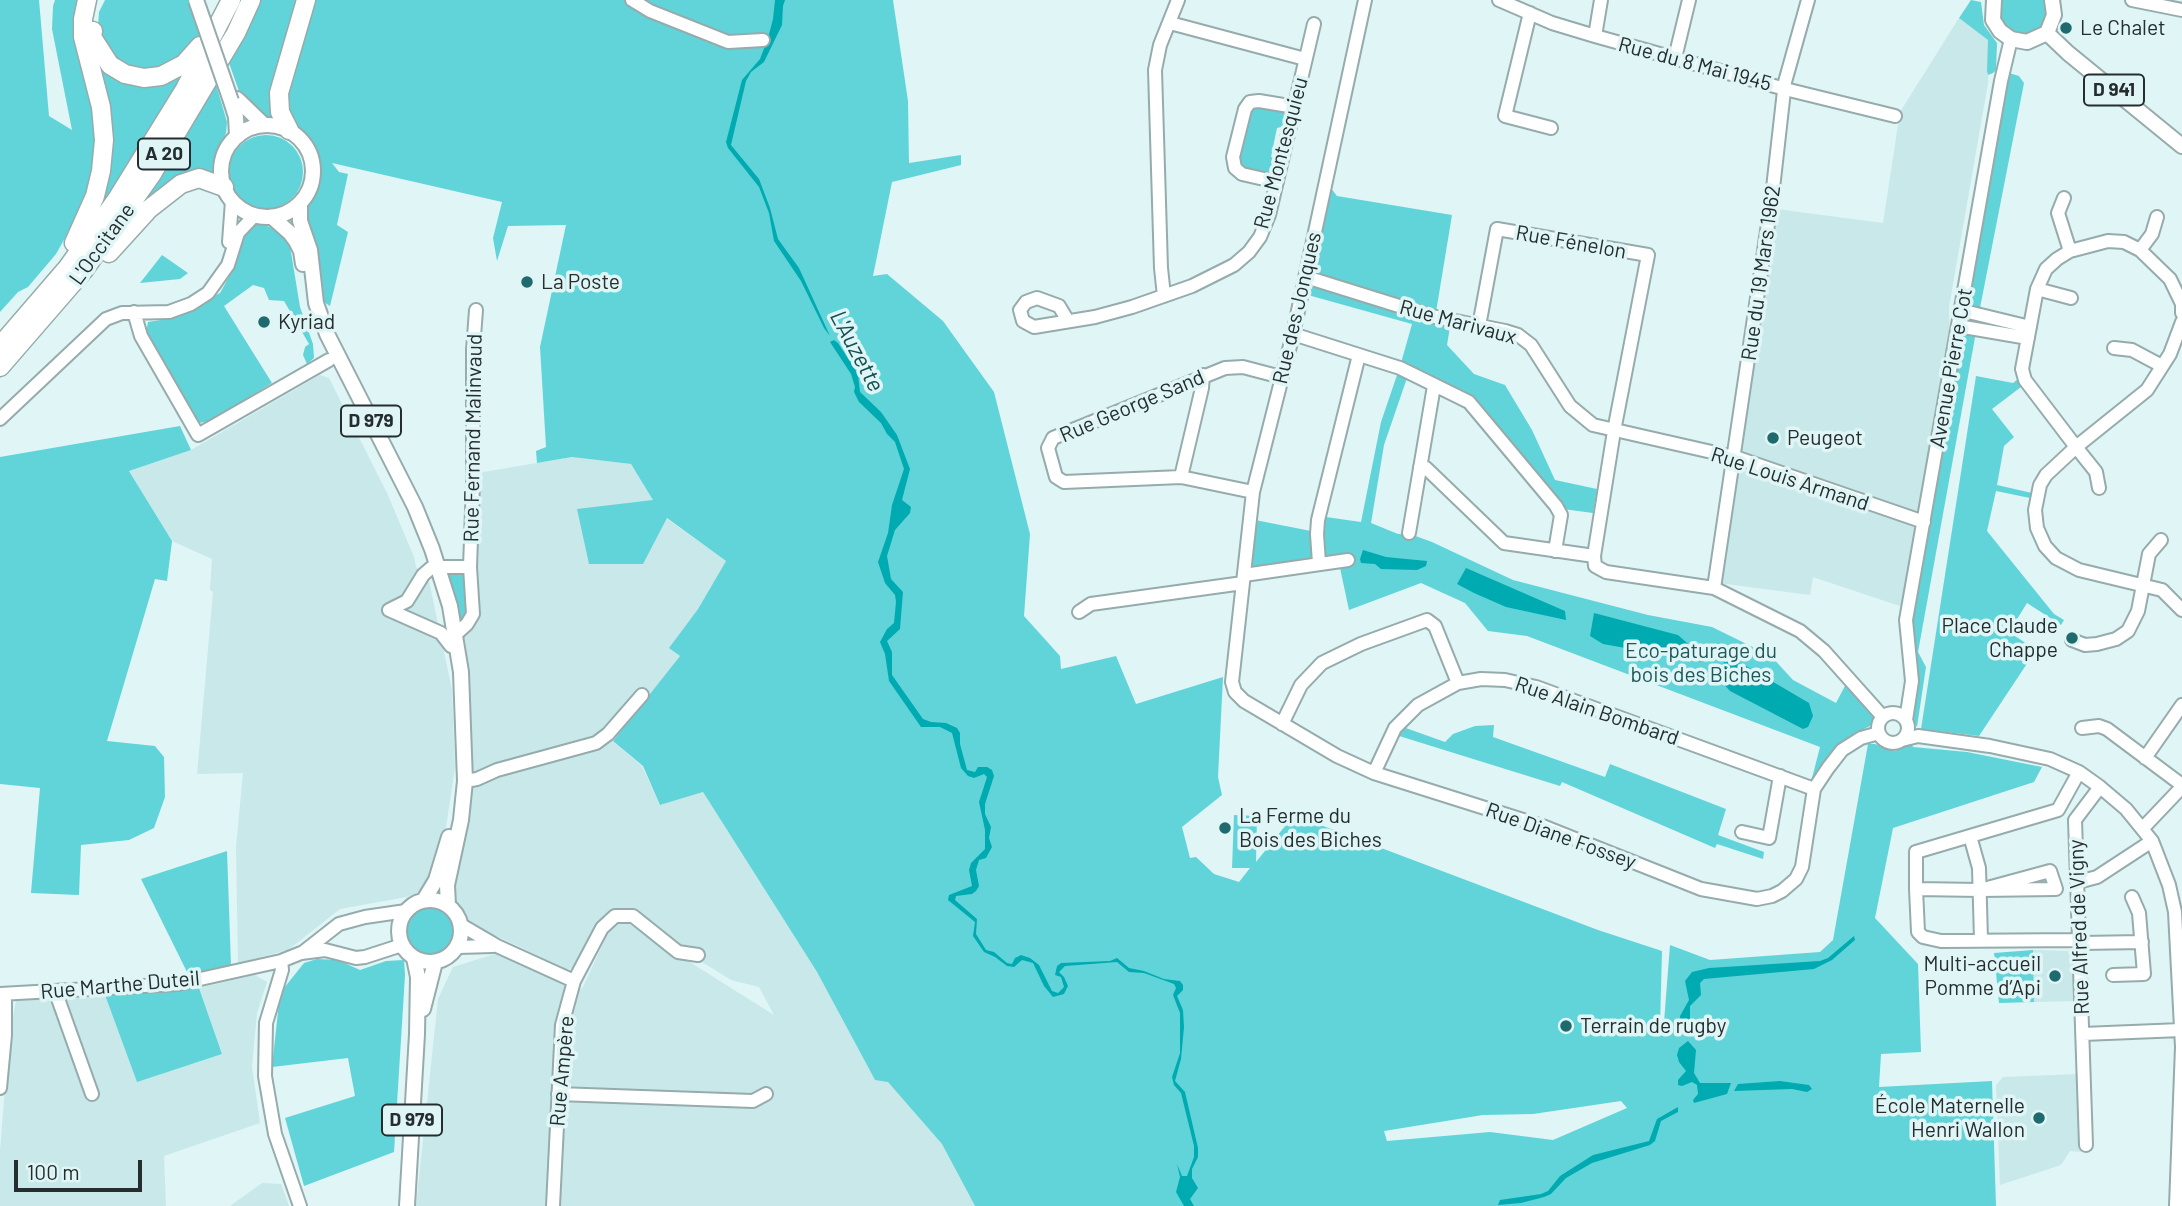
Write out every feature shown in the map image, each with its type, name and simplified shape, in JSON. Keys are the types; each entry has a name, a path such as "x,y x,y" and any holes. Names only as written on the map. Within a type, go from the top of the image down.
{"highway":[{"path":"43,297 49,280 82,229 101,171 104,140 102,107 83,37 87,0"},
{"path":"98,0 92,37 100,52 110,65 125,74 144,78 161,76 184,64 228,6"},
{"name":"L'Occitane","path":"0,367 62,298 152,174 236,33 251,0"},
{"path":"289,130 280,112 279,93 306,0"},
{"name":"L'Occitane","path":"0,346 90,237 144,159 185,89 228,6"},
{"path":"62,298 74,293 149,209 181,184 199,178 228,194"}],"main road":[{"path":"197,0 234,100 264,125"},
{"path":"204,0 234,100 237,136"},
{"path":"1994,0 1993,20 2000,31 2011,39 2027,42 2047,33 2054,15 2055,1"},
{"name":"D 941","path":"2047,33 2182,146"},
{"path":"264,125 289,130 309,150 313,179 308,192 300,204 287,213 272,217 243,210 228,194 221,173 228,147 237,136 250,128 264,125"},
{"name":"D 979","path":"300,204 300,221 310,250 316,303 327,334 415,507 435,568 461,672 465,781 461,820 447,885 448,905"},
{"name":"D 979","path":"272,217 290,233 301,251 309,310 329,360 435,568"},
{"name":"D 979","path":"424,900 436,880 456,806 459,758 453,640"},
{"path":"424,900 441,901 448,905 461,925 458,947 444,959 435,962 414,958 402,945 399,928 406,911 424,900"},
{"name":"D 979","path":"407,1206 417,1034 418,979 414,958"},
{"name":"D 979","path":"417,1034 435,962"}],"street":[{"path":"632,0 650,11 728,42 764,40"},
{"path":"1164,296 1155,70 1160,45 1178,0"},
{"name":"Rue des Jonques","path":"1239,618 1253,492 1306,277 1365,0"},
{"name":"Rue du 8 Mai 1945","path":"1499,0 1552,23 1595,36 1785,89 1895,116"},
{"path":"1595,36 1601,0"},
{"path":"1675,58 1689,0"},
{"name":"Rue du 19 Mars 1962","path":"1714,588 1772,197 1785,89 1808,0"},
{"path":"2132,0 2182,10"},
{"path":"1530,13 1506,116 1551,128"},
{"path":"1170,23 1305,58"},
{"name":"Rue Montesquieu","path":"1068,321 1132,307 1192,286 1234,265 1249,252 1260,237 1269,215 1314,24"},
{"name":"Avenue Pierre Cot","path":"1907,723 1912,681 1906,620 2011,39"},
{"path":"1277,182 1242,174 1236,168 1233,157 1245,109 1250,103 1259,101 1294,107"},
{"path":"228,194 228,265"},
{"path":"2064,198 2058,214 2070,251"},
{"path":"0,419 106,319 134,312 169,312 191,304 208,293 228,265 238,233 255,215"},
{"path":"2140,250 2152,234 2157,217"},
{"name":"Rue Fénelon","path":"1479,326 1497,229 1648,255 1614,431"},
{"path":"2099,488 2096,472 2025,380 2022,369 2037,289 2046,269 2070,251 2108,241 2124,242 2140,250 2170,279 2182,304 2182,313"},
{"name":"Rue Marivaux","path":"1306,277 1431,317 1518,335 1531,345 1570,406 1593,425 1614,431"},
{"path":"2037,289 2071,298"},
{"name":"Rue Fernand Malinvaud","path":"453,640 473,614 470,567 473,483 472,350 476,310"},
{"path":"1960,310 2029,333"},
{"path":"134,312 142,336 198,435 329,360"},
{"path":"2182,322 2180,332 2147,390 2076,447 2046,475 2040,485 2035,510 2037,528 2045,546 2056,558 2068,566 2162,590 2182,610"},
{"path":"1958,326 2029,333"},
{"path":"1293,334 1400,368 1469,402 1556,506 1561,515 1555,551"},
{"path":"2114,348 2132,350 2162,366"},
{"path":"1319,563 1318,520 1359,355"},
{"name":"Rue George Sand","path":"1253,492 1181,477 1064,482 1056,477 1048,448 1053,438 1225,368 1243,367 1281,377"},
{"path":"1181,477 1203,375"},
{"path":"1409,533 1434,386"},
{"path":"1595,561 1614,431"},
{"name":"Rue Louis Armand","path":"1614,431 1733,457 1924,522"},
{"path":"1420,467 1426,468 1504,543 1595,561 1606,572 1714,588 1800,631 1824,651 1888,715 1900,715 1919,736"},
{"path":"2072,640 2085,645 2094,644 2116,639 2128,631 2138,611 2149,554 2161,540"},
{"path":"1079,612 1091,604 1348,560"},
{"name":"Rue Fernand Malinvaud","path":"435,568 470,567"},
{"path":"435,568 423,575 407,601 389,610 453,640"},
{"name":"Rue Diane Fossey","path":"1239,618 1231,682 1235,692 1244,701 1282,724 1337,756 1374,773 1545,827 1701,889 1757,899 1782,891 1796,879 1802,867 1814,789 1842,750 1861,738 1879,733"},
{"path":"1282,724 1301,685 1322,663 1361,644 1427,620 1435,625 1458,683"},
{"name":"Rue Alain Bombard","path":"1374,773 1397,725 1418,705 1458,683 1481,679 1505,680 1536,687 1814,789"},
{"path":"465,781 596,743 608,734 642,695"},
{"path":"1908,698 1878,726 1884,739 1891,743 1919,736 2021,751 2050,760 2079,772 2100,787 2126,809 2152,841 2169,885 2175,912 2182,1010 2176,1206"},
{"path":"2146,758 2182,705"},
{"path":"1902,740 1907,733 1907,723"},
{"path":"2082,728 2099,726 2107,729 2182,786 2143,828"},
{"path":"2079,772 2058,810 1916,852 1918,932 1923,937 1941,941 2142,942"},
{"path":"1742,832 1769,838 1780,776"},
{"name":"Rue Alfred de Vigny","path":"2086,1144 2075,820 2100,787"},
{"path":"2058,810 2075,820"},
{"path":"1970,836 1979,868 1981,940"},
{"path":"2078,882 2097,877 2152,841"},
{"path":"1916,889 1980,890 2056,888 2050,871 1980,890"},
{"path":"2113,975 2144,974 2139,913 2132,897"},
{"path":"301,953 339,924 406,911"},
{"name":"Rue Ampère","path":"553,1206 562,1025 575,981 602,928 615,916 633,916 678,952 698,956"},
{"path":"339,924 340,953"},
{"path":"461,925 497,946 575,981"},
{"path":"301,953 325,950 356,958 402,945"},
{"path":"458,947 497,946"},
{"name":"Rue Marthe Duteil","path":"3,994 178,984 281,961 301,953"},
{"path":"281,961 282,970 266,1023 265,1076 275,1134 300,1206"},
{"path":"56,993 92,1094"},
{"path":"0,1088 5,1035 3,994"},
{"path":"2083,1034 2181,1030"},
{"path":"558,1094 753,1101 766,1094"}],"shaded area":[{"path":"775,0 785,0 782,25 764,62 751,72 746,81 731,145 759,179 778,239 799,268 830,336 801,281 774,241 769,213 759,187 726,142 742,80 760,59 768,38"},
{"path":"1959,18 1989,40 1988,83 1949,307 1950,346 1903,607 1813,577 1810,595 1718,583 1765,297 1776,209 1883,223 1900,112"},
{"path":"834,340 858,374 860,392 881,412 897,435 910,469 902,500 911,507 910,513 895,530 887,556 891,579 903,592 900,629 887,641 892,652 892,675 923,719 957,728 967,770 975,772 978,767 987,767 992,770 994,776 985,804 985,814 991,827 989,838 992,847 986,858 979,860 976,870 979,886 976,891 956,896 955,900 977,919 976,934 986,950 1012,964 1015,958 1021,955 1030,958 1039,965 1052,991 1058,993 1064,987 1061,977 1055,975 1057,966 1061,963 1110,961 1117,958 1129,968 1180,981 1183,990 1177,996 1183,1010 1184,1027 1181,1059 1175,1081 1185,1092 1198,1148 1198,1157 1192,1169 1192,1178 1198,1188 1190,1199 1194,1206 1184,1206 1176,1192 1180,1177 1177,1164 1182,1176 1187,1176 1194,1157 1194,1146 1181,1093 1174,1085 1172,1077 1180,1053 1180,1013 1173,995 1176,988 1174,984 1144,973 1129,972 1117,962 1065,966 1059,972 1068,986 1064,994 1053,997 1044,986 1033,963 1022,960 1014,967 1007,966 984,952 973,936 975,922 948,900 949,895 972,886 969,870 971,863 985,849 985,830 979,802 987,777 984,774 974,778 968,776 961,768 952,733 940,727 921,727 889,681 885,654 880,642 894,623 896,602 895,595 885,583 878,562 904,469 895,442 881,423 859,402 851,374 830,342"},
{"path":"320,375 329,378 387,493 416,567 429,581 452,690 455,768 446,827 425,887 412,896 340,909 288,950 238,963 236,847 243,773 197,774 213,592 210,590 212,559 172,541 129,471 191,450"},
{"path":"572,457 631,464 666,518 726,561 698,609 670,647 680,656 614,742 642,766 660,805 703,792 817,972 875,1080 888,1081 942,1144 975,1206 416,1206 438,999 453,967 498,953 582,989 612,924 626,922 774,1015 759,987 731,980 678,947 632,909 611,911 603,920 578,966 568,970 499,937 472,928 452,894 465,819 462,637 475,626 478,473"},
{"path":"1363,550 1386,557 1427,561 1426,566 1417,570 1381,569 1375,564 1361,563"},
{"path":"1466,568 1565,611 1566,620 1506,607 1474,593 1457,584"},
{"path":"1594,613 1678,635 1704,658 1704,662 1603,644 1590,636"},
{"path":"1724,662 1741,663 1809,703 1813,716 1808,727 1803,729 1730,691 1720,680"},
{"path":"1854,936 1855,940 1832,960 1814,969 1704,979 1700,983 1701,995 1690,1006 1690,1032 1685,1033 1680,1016 1689,1000 1685,981 1692,972 1709,968 1820,961 1828,958"},
{"name":"Multi-accueil Pomme d’Api","path":"2033,950 2075,951 2077,1001 2034,1002"},
{"path":"255,975 267,982 257,1013 252,1067 260,1123 164,1156 166,1206 0,1206 0,1151 9,1038 16,1001 105,995 137,1081 222,1054 199,988"},
{"path":"1688,1041 1696,1050 1694,1073 1700,1083 1731,1083 1727,1094 1694,1103 1693,1100 1698,1094 1697,1085 1692,1082 1678,1085 1678,1080 1686,1071 1677,1055 1679,1048"},
{"name":"École Maternelle Henri Wallon","path":"2079,1074 2082,1152 2070,1151 2061,1165 2000,1185 1996,1085 2003,1077"},
{"path":"1780,1081 1809,1085 1812,1089 1807,1092 1792,1089 1734,1091 1738,1084"},
{"path":"1678,1107 1678,1112 1661,1121 1655,1141 1650,1145 1592,1163 1566,1178 1551,1194 1544,1197 1498,1205 1500,1200 1548,1191 1560,1176 1593,1155 1649,1141 1657,1119"},
{"path":"262,1183 281,1184 289,1206 230,1206"}],"green space":[{"path":"0,0 39,0 49,116 72,130 52,29 53,6 55,0 79,0 97,133 93,175 85,202 56,254 28,287 18,292 0,312"},
{"path":"105,0 190,0 202,32 182,57 147,74 119,64 107,52 98,26 99,12"},
{"path":"257,0 301,0 278,122 256,115 241,97 228,60"},
{"path":"311,0 893,0 908,101 909,163 961,155 961,165 892,182 873,276 887,274 943,321 994,392 1030,534 1024,616 1060,656 1061,669 1116,656 1136,704 1223,677 1218,777 1222,795 1182,827 1190,858 1196,857 1214,874 1239,882 1250,868 1232,868 1234,815 1257,816 1256,862 1294,815 1598,930 1662,951 1660,1027 1663,1035 1670,945 1710,960 1820,952 1833,940 1868,744 1895,751 1912,744 1913,747 1967,752 2042,767 2034,782 1893,828 1875,918 1918,964 1921,1052 1881,1054 1879,1087 1992,1081 1996,1206 975,1206 942,1144 888,1082 875,1080 817,972 703,792 660,805 643,766 613,741 680,656 669,648 698,609 726,561 667,518 643,564 589,564 577,509 653,500 631,464 572,457 537,463 536,451 546,447 540,347 566,225 508,226 497,261 493,238 502,202 332,163 339,172 348,174 337,225 348,232 330,306 321,300 303,209 319,174 315,150 287,122 287,81","holes":["1621,1101 1627,1108 1553,1140 1490,1132 1387,1141 1384,1131 1483,1115 1533,1114"]},
{"path":"1971,0 1981,2 1984,25 1997,43 1996,70 1988,75 1988,40 1959,18"},
{"path":"2000,0 2045,0 2045,21 2038,30 2028,34 2016,34 2007,29 2000,20"},
{"path":"94,50 118,79 185,68 155,131 92,216 103,185"},
{"path":"2009,73 2019,76 2024,83 1979,313 1967,303"},
{"path":"215,81 227,122 226,133 216,157 215,179 202,174 124,226 171,164"},
{"path":"1256,104 1288,111 1285,126 1277,128 1271,157 1277,159 1275,169 1266,176 1244,170 1237,161 1249,111"},
{"path":"266,135 287,141 297,151 303,172 297,193 287,203 266,209 245,203 235,193 229,172 235,151 245,141"},
{"path":"1330,187 1337,196 1452,215 1436,312 1316,278 1311,270"},
{"path":"261,223 278,231 290,246 300,307 313,344 314,358 307,364 303,355 309,344 284,301 269,300 264,288 253,285 224,306 272,383 210,421 199,423 192,417 145,338 148,322 174,318 220,293 230,275 241,235 250,226"},
{"path":"162,255 188,273 180,279 140,283"},
{"path":"1309,285 1450,327 1447,345 1474,374 1505,385 1532,430 1555,480 1597,489 1593,513 1563,509 1487,417 1401,363 1412,324 1308,295"},
{"path":"1976,332 1918,652 1926,667 1917,727 1911,719 1910,630 1960,339 1966,333"},
{"name":"Eco-paturage du bois des Biches","path":"1397,375 1407,378 1384,445 1371,523 1398,534 1410,534 1432,542 1513,580 1648,615 1712,627 1771,656 1793,680 1836,703 1847,682 1872,710 1874,724 1854,734 1829,755 1811,782 1820,747 1527,636 1488,631 1465,603 1421,583 1349,610 1340,568 1247,581 1255,520 1311,531 1326,517 1361,522 1381,422"},
{"path":"1976,376 2013,383 2018,379 2021,387 1992,409 2014,437 2004,446 1997,485 2032,493 2030,498 1996,491 1987,531 2054,614 2064,620 2061,625 2027,603 2009,632 2036,650 1979,736 1921,729"},
{"path":"180,426 191,450 129,471 172,541 167,581 155,579 107,741 155,746 164,757 165,797 154,828 129,840 81,845 79,895 31,893 40,788 0,784 0,457"},
{"path":"446,571 464,573 467,577 469,608 463,622 459,620"},
{"path":"1494,725 1493,737 1605,777 1610,764 1726,809 1718,835 1764,852 1763,859 1717,844 1715,848 1562,782 1560,786 1396,735 1403,727 1445,742 1453,734 1475,726"},
{"path":"227,851 231,966 188,974 141,879"},
{"path":"430,906 447,913 454,930 447,947 430,954 413,947 406,930 413,913"},
{"path":"2033,950 2034,1002 1999,1003 1994,953"},
{"path":"317,959 338,960 360,970 386,961 404,960 405,975 394,1152 304,1186 285,1118 355,1096 348,1058 272,1067 280,993 304,963"},
{"path":"199,988 222,1054 137,1082 105,995"}],"place":[{"name":"Le Chalet","path":"2066,28"},
{"name":"La Poste","path":"527,282"},
{"name":"Kyriad","path":"264,322"},
{"name":"Peugeot","path":"1773,438"},
{"name":"Place Claude Chappe","path":"2072,638"},
{"name":"La Ferme du Bois des Biches","path":"1225,828"},
{"name":"Multi-accueil Pomme d’Api","path":"2055,976"},
{"name":"Terrain de rugby","path":"1566,1026"},
{"name":"École Maternelle Henri Wallon","path":"2039,1118"}],"water label":[{"name":"L'Auzette","path":"857,351"}]}
